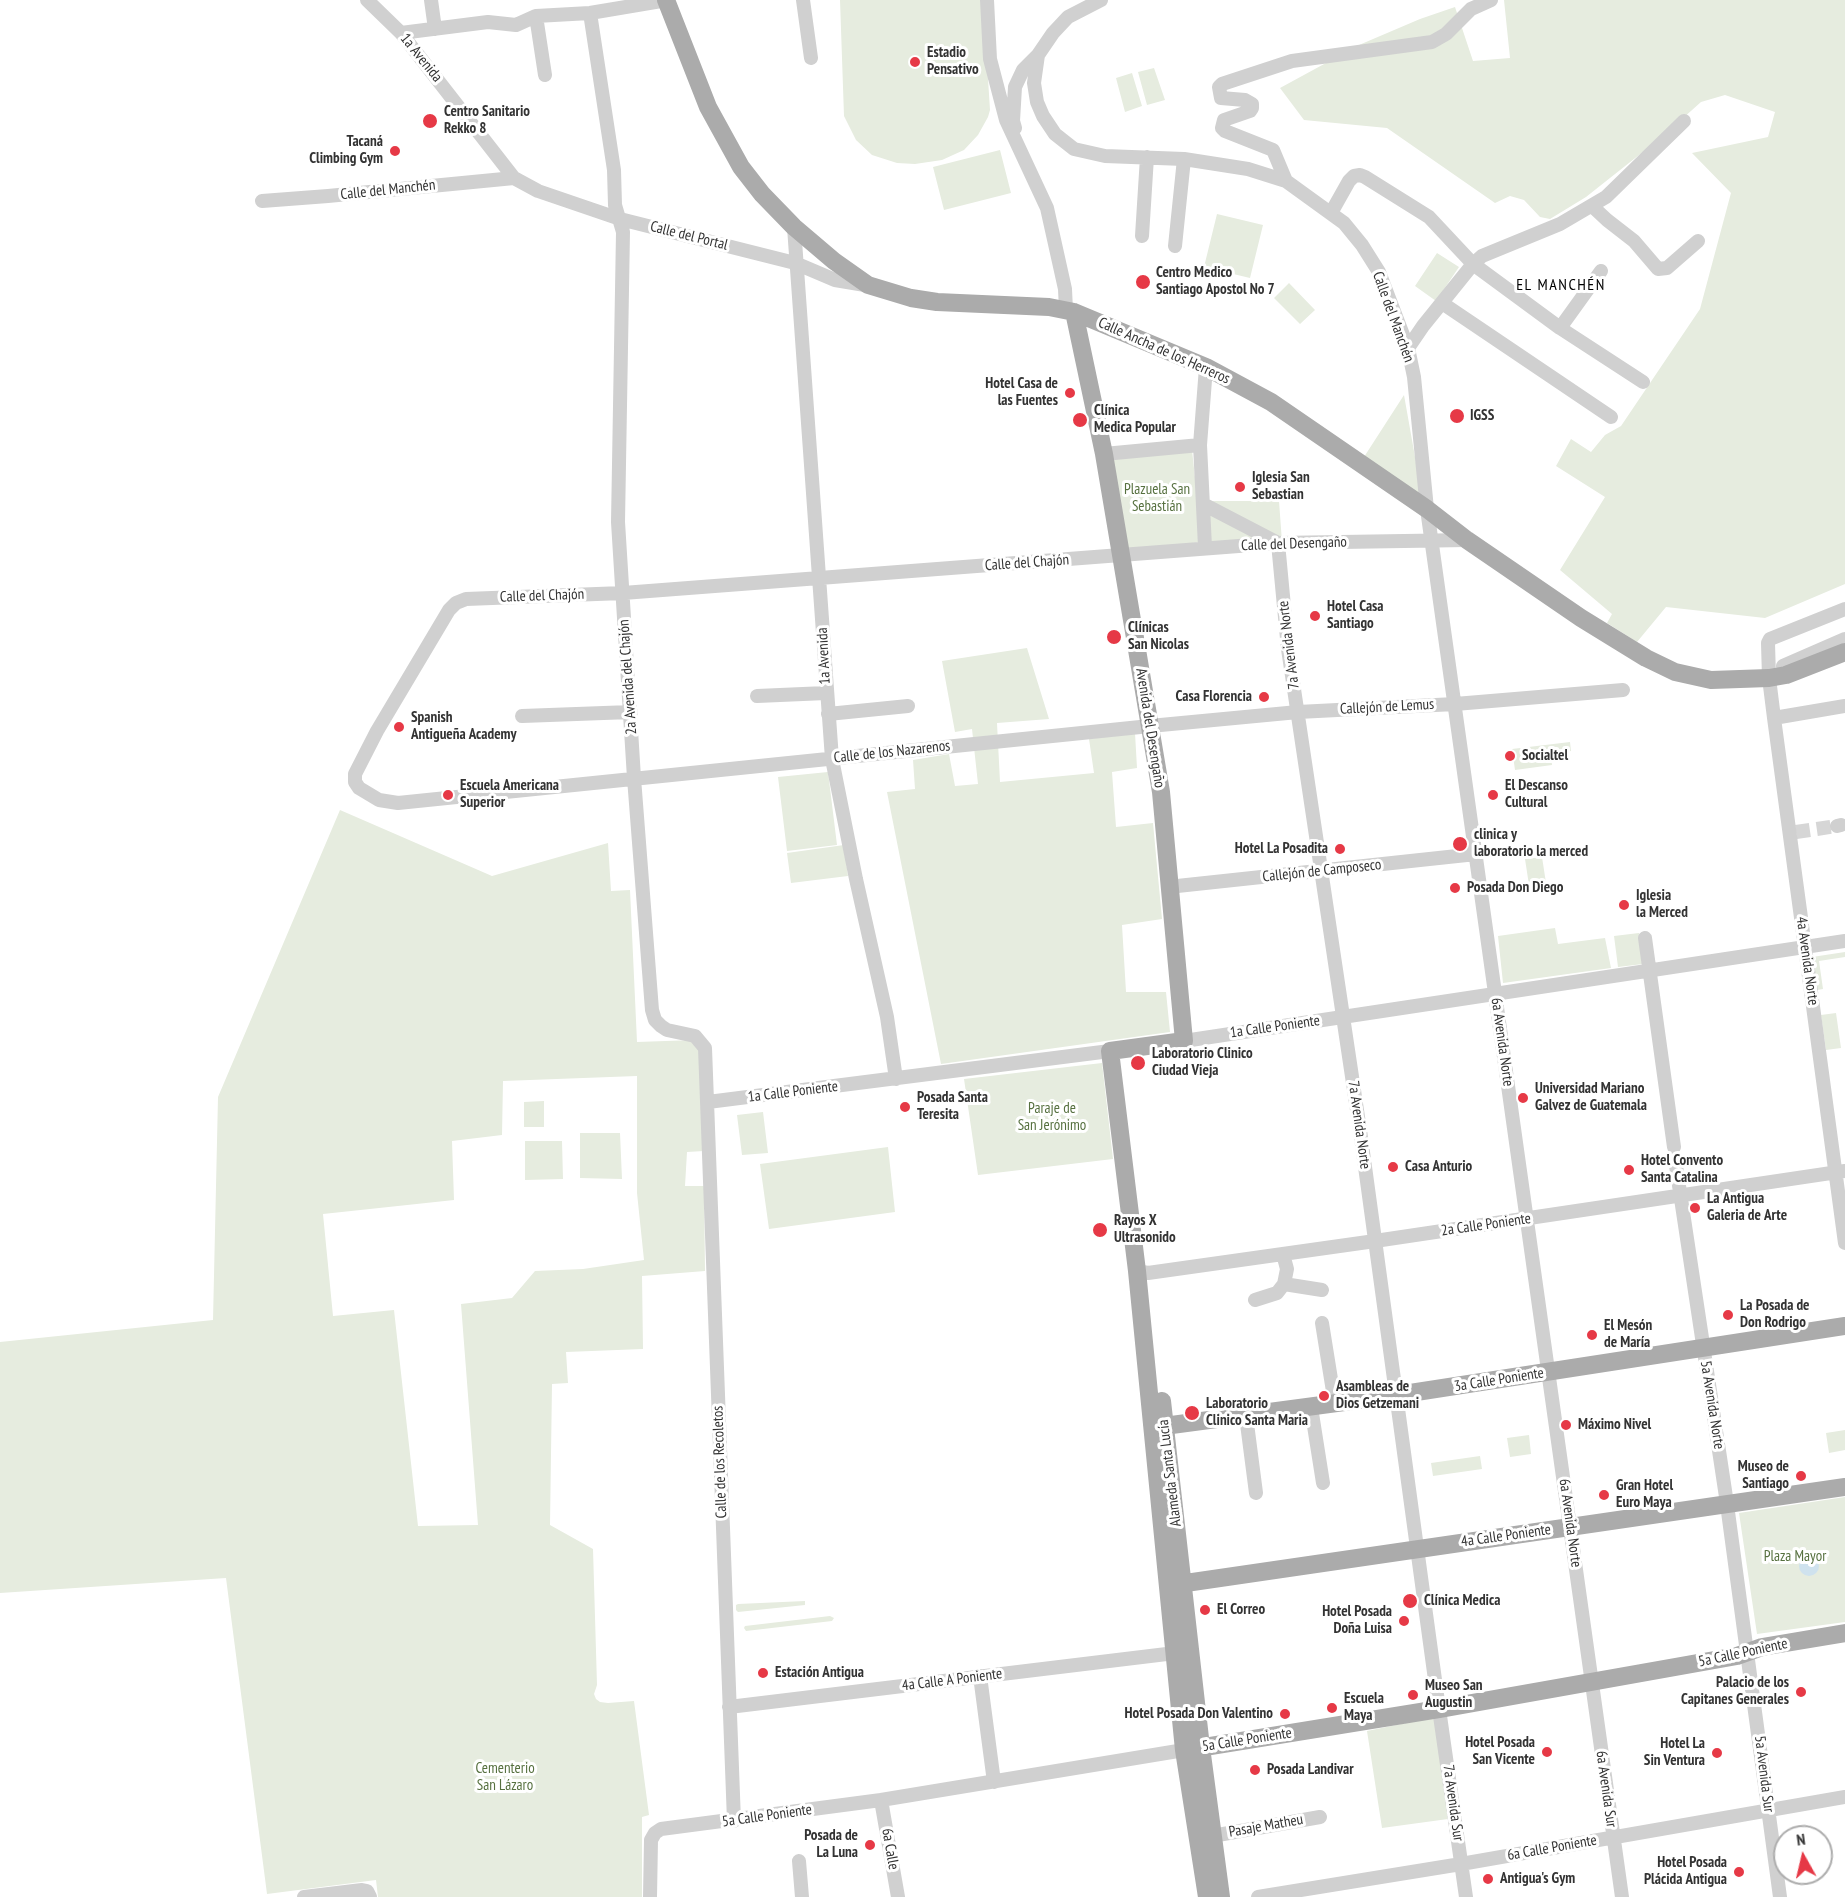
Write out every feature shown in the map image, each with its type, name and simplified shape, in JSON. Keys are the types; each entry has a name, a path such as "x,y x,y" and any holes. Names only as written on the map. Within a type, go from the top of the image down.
{"main road":[{"name":"Calle Ancha de los Herreros","path":"667,0 708,107 734,156 762,194 794,227 834,261 868,285 911,298 937,302 1049,307 1070,311 1206,368 1271,402 1427,509"},
{"name":"Avenida del Desengaño","path":"1070,311 1104,454 1161,792 1184,1041"},
{"path":"1427,509 1467,540 1581,618 1646,658 1676,672 1727,681 1777,672 1845,652"},
{"name":"1a Calle Poniente","path":"1115,1050 1184,1041"},
{"name":"Alameda Santa Lucía","path":"1115,1050 1142,1272 1193,1749 1208,1856 1207,1897"},
{"name":"3a Calle Poniente","path":"1158,1425 1335,1404 1845,1326"},
{"name":"4a Calle Poniente","path":"1175,1585 1845,1487"},
{"name":"Alameda Santa Lucía","path":"1175,1585 1175,1653 1212,1836 1208,1856 1221,1897"},
{"name":"5a Calle Poniente","path":"1193,1749 1439,1709 1737,1656 1762,1647 1845,1633"}],"street":[{"name":"1a Avenida","path":"367,0 401,33 514,178"},
{"path":"431,0 435,29"},
{"path":"401,33 488,22 516,26 536,16 590,13 667,0"},
{"path":"803,0 811,58"},
{"path":"987,0 990,58 1006,120 1047,208 1070,311"},
{"name":"Calle del Manchén","path":"1101,0 1068,17 1053,33 1038,55 1034,83 1037,102 1043,116 1055,134 1074,149 1105,156 1184,159 1248,169 1286,181 1331,213 1353,234 1377,270 1408,348 1414,377 1427,509"},
{"path":"1464,15 1465,0"},
{"path":"1286,181 1274,150 1222,128 1224,120 1250,111 1252,104 1245,100 1221,98 1219,87 1222,84 1292,61 1432,42 1446,34 1477,5 1491,0"},
{"name":"2a Avenida del Chajón","path":"590,13 614,170 615,205 623,232 618,522 652,1015 664,1029 692,1034 703,1044 708,1102"},
{"path":"536,16 544,75"},
{"path":"1020,151 1013,121 1015,87 1023,70 1038,55"},
{"path":"1408,348 1423,326 1482,256 1560,224 1606,197 1684,121"},
{"path":"1142,236 1147,157"},
{"path":"1174,246 1184,159"},
{"path":"1331,213 1349,181 1354,176 1360,175 1429,218 1473,264 1560,328 1643,382"},
{"name":"Calle del Manchén","path":"262,201 514,178"},
{"name":"Calle del Portal","path":"514,178 538,191 620,219 795,263 835,280 868,285"},
{"path":"1592,206 1634,241 1658,269 1667,268 1698,241"},
{"name":"1a Avenida","path":"794,227 832,759 887,1017 896,1079"},
{"path":"1560,328 1601,271"},
{"path":"1442,303 1611,417"},
{"path":"1205,548 1200,445 1206,368"},
{"path":"1104,454 1200,445"},
{"path":"1203,504 1278,543"},
{"name":"6a Avenida Norte","path":"1427,509 1592,1681"},
{"name":"Calle del Desengaño","path":"1122,556 1278,543 1467,540"},
{"name":"7a Avenida Norte","path":"1278,543 1288,649 1397,1395 1439,1709"},
{"name":"Calle del Chajón","path":"634,778 392,803 379,800 359,788 355,778 377,731 449,610 456,603 472,598 623,593 1122,556"},
{"name":"4a Avenida Norte","path":"1845,609 1770,639 1777,672 1774,718 1793,832 1805,947 1840,1172 1845,1244"},
{"path":"1777,672 1845,639"},
{"name":"Callejón de Lemus","path":"1150,726 1298,712 1455,704 1623,690"},
{"path":"757,696 826,693"},
{"path":"828,714 908,706"},
{"path":"1774,718 1845,706"},
{"path":"522,716 631,712"},
{"name":"Calle de los Nazarenos","path":"634,778 1150,726"},
{"name":"Callejón de Camposeco","path":"1168,887 1476,854"},
{"name":"5a Avenida Norte","path":"1645,938 1748,1652"},
{"name":"1a Calle Poniente","path":"1184,1041 1845,940"},
{"name":"1a Calle Poniente","path":"708,1102 1115,1050"},
{"name":"Calle de los Recoletos","path":"708,1102 734,1821"},
{"name":"2a Calle Poniente","path":"1142,1272 1527,1220 1840,1172"},
{"path":"1255,1300 1277,1293 1284,1284 1287,1269 1283,1254"},
{"path":"1284,1284 1322,1290"},
{"path":"1322,1323 1335,1404"},
{"path":"1311,1407 1323,1483"},
{"path":"1246,1416 1256,1493"},
{"name":"5a Avenida Sur","path":"1748,1652 1780,1897"},
{"name":"4a Calle A Poniente","path":"729,1707 1175,1653"},
{"path":"980,1676 994,1782"},
{"name":"6a Avenida Sur","path":"1592,1681 1622,1897"},
{"name":"7a Avenida Sur","path":"1439,1709 1466,1897"},
{"name":"5a Calle Poniente","path":"650,1897 651,1840 655,1833 665,1828 734,1821 881,1800 1193,1749"},
{"name":"6a Calle Poniente","path":"1258,1897 1845,1797"},
{"name":"6a Calle","path":"881,1800 898,1897"},
{"name":"Pasaje Matheu","path":"1212,1836 1320,1817"},
{"path":"799,1861 802,1897"},
{"path":"304,1897 362,1890 367,1891 370,1897"}],"green space":[{"name":"Estadio Pensativo","path":"840,0 983,0 990,110 978,135 964,150 942,160 915,164 897,163 872,155 856,140 844,116"},
{"path":"1504,0 1845,0 1845,584 1765,618 1666,607 1637,642 1607,623 1612,614 1560,570 1605,497 1556,466 1571,439 1591,452 1605,435 1621,426 1700,309 1731,193 1692,153 1768,137 1775,112 1725,95 1701,102 1663,136 1586,197 1550,219 1540,217 1524,200 1510,196 1495,203 1387,128 1304,120 1280,88 1359,45 1455,7 1473,61 1510,58"},
{"path":"1154,68 1165,100 1147,105 1138,72"},
{"path":"1132,73 1142,106 1125,112 1116,78"},
{"path":"1000,150 1011,193 944,210 933,167"},
{"path":"1217,214 1263,225 1250,278 1204,267"},
{"path":"1437,253 1459,267 1436,301 1415,286"},
{"path":"1289,283 1315,310 1300,324 1274,298"},
{"path":"1404,395 1423,502 1364,457"},
{"name":"Plazuela San Sebastián","path":"1192,450 1202,542 1125,550 1109,458"},
{"path":"1207,501 1279,501 1282,542"},
{"path":"1206,509 1269,541 1208,543"},
{"path":"1027,648 1049,719 997,723 1000,782 1094,773 1089,739 1135,733 1137,768 1112,772 1116,827 1153,823 1162,919 1122,925 1126,992 1166,992 1170,1032 941,1064 887,792 915,789 913,760 949,754 955,786 978,784 972,729 955,732 942,661"},
{"path":"1570,742 1571,751 1551,754 1552,765 1515,770 1512,749"},
{"path":"828,772 837,845 787,851 778,777"},
{"name":"Cementerio San Lázaro","path":"340,810 492,876 608,843 611,891 630,890 637,1042 694,1040 701,1048 704,1151 687,1152 685,1186 704,1186 705,1271 642,1276 643,1349 566,1352 568,1383 552,1384 550,1525 593,1549 597,1685 594,1694 596,1699 608,1703 634,1701 649,1815 642,1817 642,1897 378,1897 376,1880 267,1894 226,1578 0,1593 0,1342 213,1320 218,1097","holes":["637,1076 637,1193 644,1260 583,1269 535,1271 512,1298 461,1304 478,1525 418,1526 394,1310 333,1316 323,1214 454,1200 452,1141 502,1135 503,1081"]},
{"path":"844,845 848,876 791,883 787,853"},
{"path":"1542,857 1546,883 1529,885 1525,859"},
{"path":"1555,928 1558,944 1605,938 1611,968 1503,983 1498,936"},
{"path":"1639,933 1643,964 1618,967 1614,936"},
{"path":"1845,952 1845,957 1819,961 1823,989 1817,990 1812,957"},
{"path":"1836,1013 1841,1048 1826,1050 1821,1015"},
{"name":"Paraje de San Jerónimo","path":"1102,1063 1113,1159 978,1175 964,1079"},
{"path":"544,1101 544,1127 524,1127 524,1102"},
{"path":"763,1112 768,1153 742,1155 737,1115"},
{"path":"580,1133 620,1133 622,1179 580,1178"},
{"path":"525,1141 562,1141 563,1179 525,1180"},
{"path":"888,1147 895,1212 769,1229 760,1164"},
{"path":"1845,1430 1845,1450 1829,1453 1826,1433"},
{"path":"1529,1435 1531,1454 1510,1457 1507,1438"},
{"path":"1480,1456 1482,1469 1433,1476 1431,1463"},
{"name":"Plaza Mayor","path":"1845,1497 1845,1622 1757,1634 1739,1513"},
{"path":"805,1601 805,1605 738,1612 736,1610 738,1604"},
{"path":"830,1616 834,1618 832,1621 746,1631 744,1628 745,1626"},
{"path":"1435,1717 1448,1819 1382,1828 1367,1731"}],"water":[{"path":"1805,1556 1813,1556 1819,1562 1819,1570 1813,1576 1805,1576 1799,1570 1799,1562"}],"tunnel":[{"path":"1796,832 1837,826"}],"place":[{"name":"Estadio Pensativo","path":"915,62"},
{"name":"Centro Sanitario Rekko 8","path":"430,121"},
{"name":"Tacaná Climbing Gym","path":"395,151"},
{"name":"Centro Medico Santiago Apostol No 7","path":"1143,282"},
{"name":"Hotel Casa de las Fuentes","path":"1070,393"},
{"name":"IGSS","path":"1457,416"},
{"name":"Clínica Medica Popular","path":"1080,420"},
{"name":"Iglesia San Sebastian","path":"1240,487"},
{"name":"Hotel Casa Santiago","path":"1315,616"},
{"name":"Clínicas San Nicolas","path":"1114,637"},
{"name":"Casa Florencia","path":"1264,697"},
{"name":"Spanish Antigueña Academy","path":"399,727"},
{"name":"Socialtel","path":"1510,756"},
{"name":"Escuela Americana Superior","path":"448,795"},
{"name":"El Descanso Cultural","path":"1493,795"},
{"name":"clinica y laboratorio la merced","path":"1460,844"},
{"name":"Hotel La Posadita","path":"1340,849"},
{"name":"Posada Don Diego","path":"1455,888"},
{"name":"Iglesia la Merced","path":"1624,905"},
{"name":"Laboratorio Clinico Ciudad Vieja","path":"1138,1063"},
{"name":"Universidad Mariano Galvez de Guatemala","path":"1523,1098"},
{"name":"Posada Santa Teresita","path":"905,1107"},
{"name":"Casa Anturio","path":"1393,1167"},
{"name":"Hotel Convento Santa Catalina","path":"1629,1170"},
{"name":"La Antigua Galeria de Arte","path":"1695,1208"},
{"name":"Rayos X Ultrasonido","path":"1100,1230"},
{"name":"La Posada de Don Rodrigo","path":"1728,1315"},
{"name":"El Mesón de María","path":"1592,1335"},
{"name":"Asambleas de Dios Getzemani","path":"1324,1396"},
{"name":"Laboratorio Clinico Santa Maria","path":"1192,1413"},
{"name":"Máximo Nivel","path":"1566,1425"},
{"name":"Museo de Santiago","path":"1801,1476"},
{"name":"Gran Hotel Euro Maya","path":"1604,1495"},
{"name":"Clínica Medica","path":"1410,1601"},
{"name":"El Correo","path":"1205,1610"},
{"name":"Hotel Posada Doña Luisa","path":"1404,1621"},
{"name":"Estación Antigua","path":"763,1673"},
{"name":"Palacio de los Capitanes Generales","path":"1801,1692"},
{"name":"Museo San Augustin","path":"1413,1695"},
{"name":"Escuela Maya","path":"1332,1708"},
{"name":"Hotel Posada Don Valentino","path":"1285,1714"},
{"name":"Hotel Posada San Vicente","path":"1547,1752"},
{"name":"Hotel La Sin Ventura","path":"1717,1753"},
{"name":"Posada Landivar","path":"1255,1770"},
{"name":"Posada de La Luna","path":"870,1845"},
{"name":"Hotel Posada Plácida Antigua","path":"1739,1872"},
{"name":"Antigua's Gym","path":"1488,1879"}],"district":[{"name":"EL MANCHÉN","path":"1561,285"}]}
